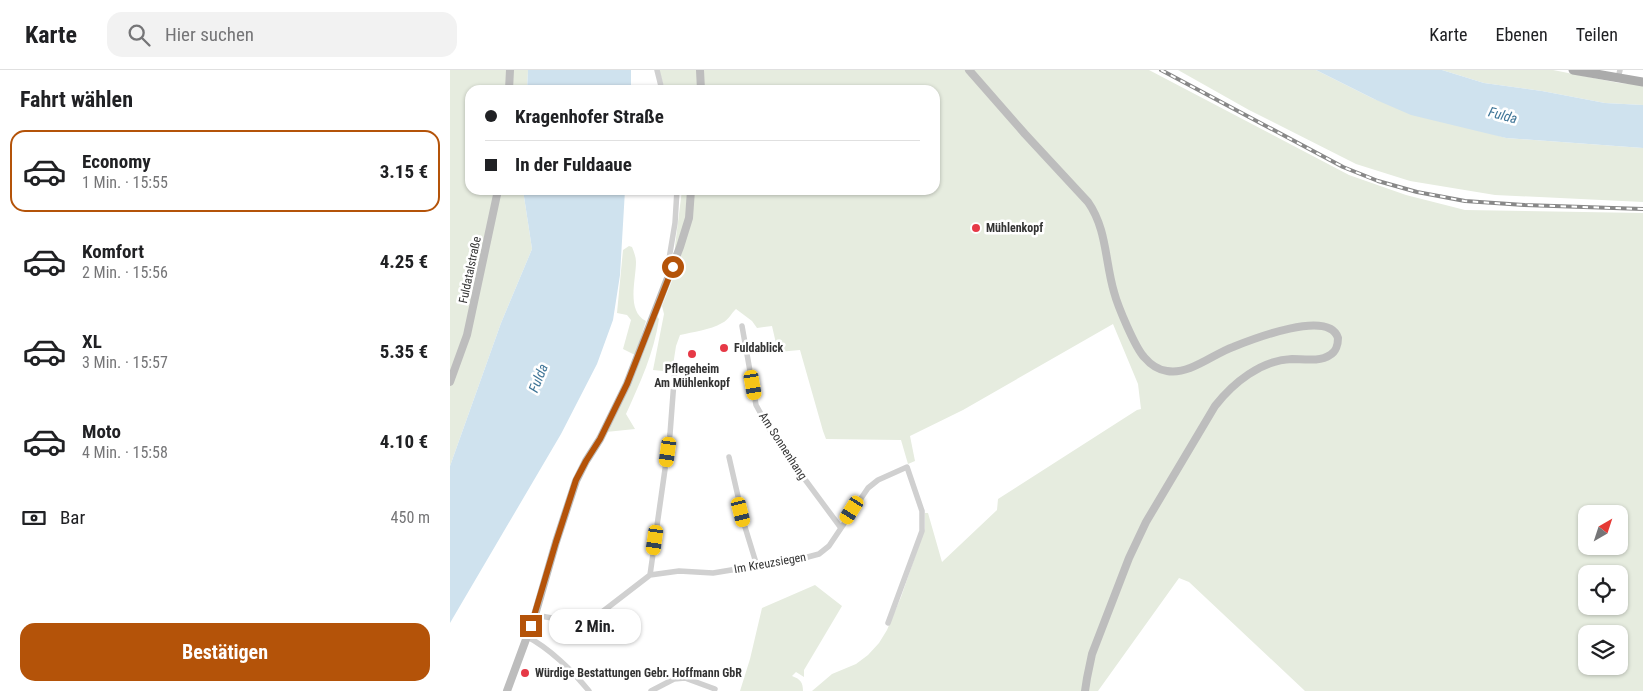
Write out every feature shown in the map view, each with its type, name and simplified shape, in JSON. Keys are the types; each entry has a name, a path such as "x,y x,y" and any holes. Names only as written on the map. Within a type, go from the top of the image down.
{"main road":[{"path":"1573,70 1619,74 1643,82"}],"street":[{"path":"509,85 510,70"},
{"path":"657,70 661,85"},
{"path":"700,70 701,85"},
{"path":"968,70 1094,210 1102,234 1114,292 1120,308 1141,353 1156,367 1168,371 1187,369 1232,347 1288,329 1307,326 1327,326 1333,330 1338,338 1335,350 1328,356 1317,359 1278,361 1256,370 1230,390 1215,406 1146,522 1129,558 1092,654 1085,691"},
{"name":"Fuldatalstraße","path":"450,382 467,334 497,195"},
{"path":"673,267 669,259 675,223 677,195"},
{"path":"507,691 535,615 570,500 586,461 600,439 627,384 686,232 689,218 690,195"},
{"name":"Am Sonnenhang","path":"742,326 756,405 775,439 841,528"},
{"path":"535,615 580,623 602,612 650,575 670,434 675,368"},
{"path":"729,457 745,528 757,566"},
{"name":"Im Kreuzsiegen","path":"650,575 680,572 713,573 819,554 829,546 868,488 878,480 907,467 922,511 922,531 888,623"},
{"path":"526,636 537,642 578,677 589,691"},
{"path":"651,691 674,678 685,678 716,689"}],"shaded area":[{"path":"450,70 528,70 527,85 465,85 465,195 524,195 532,249 501,323 450,466"},
{"path":"659,70 1149,70 1349,175 1406,195 1465,210 1643,213 1643,691 1305,691 1189,582 1179,578 1098,691 812,691 832,674 856,664 879,643 887,630 901,597 925,528 925,513 928,513 942,562 997,510 998,499 1141,409 1138,384 1113,324 963,410 910,436 915,461 908,464 901,440 826,439 800,350 778,352 772,326 757,328 752,321 736,309 726,320 717,325 680,335 676,346 672,372 653,370 664,314 662,306 677,268 675,246 681,195 940,195 940,85 664,85"},
{"path":"1178,70 1316,70 1374,99 1506,138 1643,148 1643,202 1495,195 1410,181 1356,164 1249,110"},
{"path":"1442,70 1553,70 1619,83 1643,85 1643,105 1605,103 1542,91 1484,83"},
{"path":"629,246 632,247 636,260 634,303 640,316 646,321 635,355 623,349 631,320 627,315 617,313 623,250"},
{"path":"656,315 659,319 654,344 626,414 635,429 606,432"},
{"path":"815,585 842,606 804,670 804,677 796,672 792,676 800,681 803,691 740,691 762,608"}],"water":[{"path":"528,70 631,70 631,85 527,85"},
{"name":"Fulda","path":"1316,70 1442,70 1484,83 1542,91 1605,103 1643,105 1643,148 1506,138 1411,115"},
{"name":"Fulda","path":"524,195 625,195 620,275 613,320 597,364 561,434 450,623 450,466 501,323 532,249"}],"railway":[{"path":"1161,70 1343,167 1378,181 1417,192 1465,201 1643,209"}],"place":[{"name":"Mühlenkopf","path":"976,228"},
{"name":"Fuldablick","path":"724,348"},
{"name":"Pflegeheim Am Mühlenkopf","path":"692,354"},
{"name":"Würdige Bestattungen Gebr. Hoffmann GbR","path":"525,673"}],"route":[{"path":"531,626 576,480 600,439 627,384 673,267"}]}
